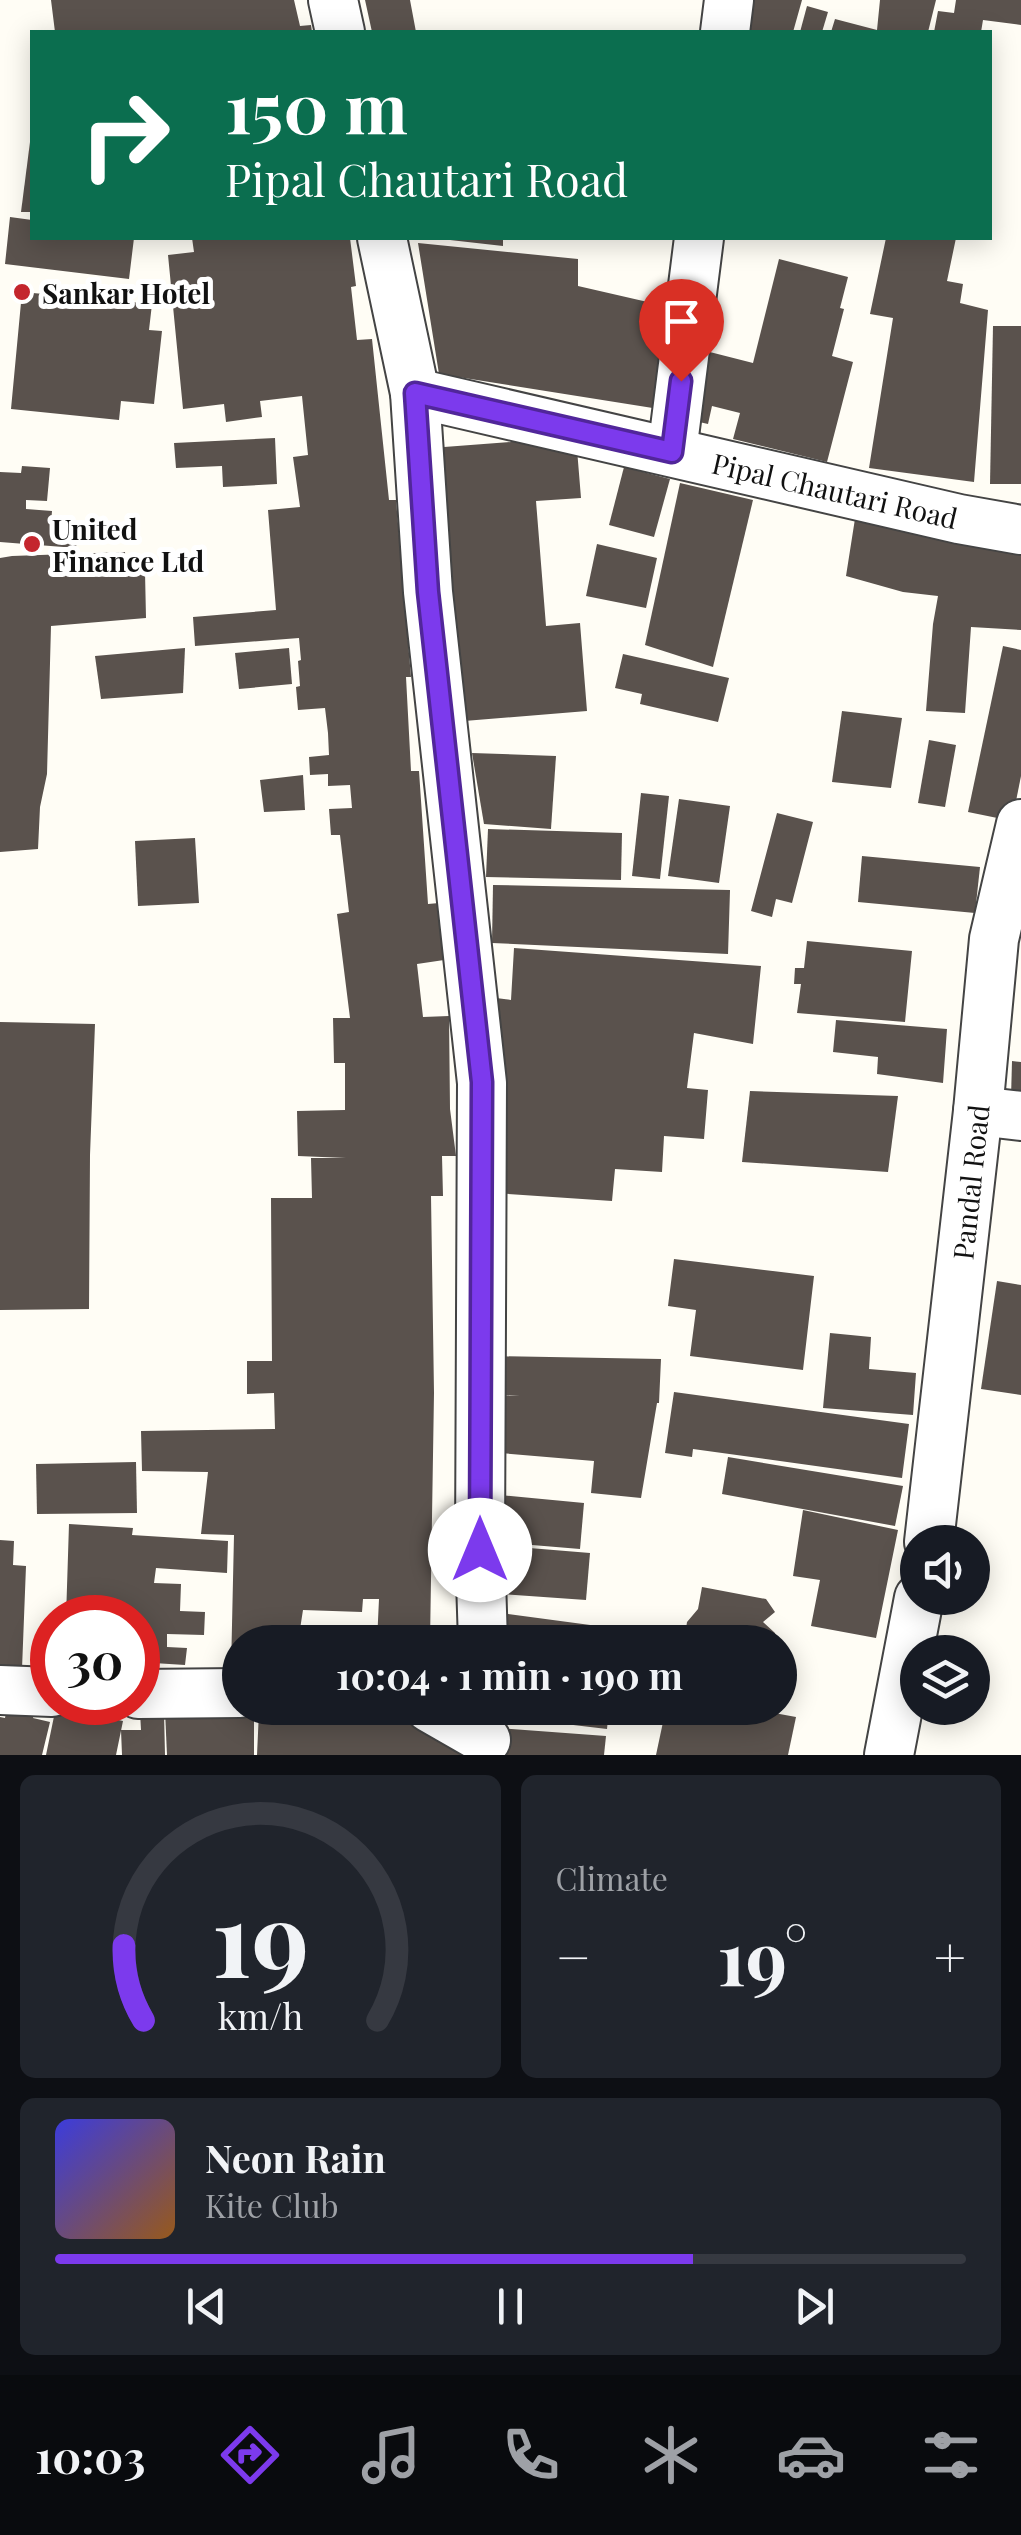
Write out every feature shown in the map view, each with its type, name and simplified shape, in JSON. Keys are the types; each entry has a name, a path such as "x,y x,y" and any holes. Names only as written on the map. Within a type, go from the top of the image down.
{"street":[{"path":"333,0 340,30"},
{"path":"725,30 729,0"},
{"path":"382,240 415,393 428,592 482,1082 482,1625"},
{"path":"672,452 699,240"},
{"name":"Pipal Chautari Road","path":"415,393 958,519 1021,530"},
{"name":"Pandal Road","path":"932,1525 1000,1114 994,939 1021,824"},
{"path":"889,1755 916,1615"},
{"path":"0,1690 30,1691"},
{"path":"160,1694 222,1693"}],"building":[{"path":"51,0 294,0 300,26 311,25 312,30 55,30"},
{"path":"365,0 410,0 416,30 372,30"},
{"path":"742,0 802,0 794,30 735,30"},
{"path":"880,0 936,0 928,30 877,30"},
{"path":"956,0 1021,0 1021,25 983,20 981,30 934,30 938,11 954,13"},
{"path":"807,6 828,12 823,30 801,30"},
{"path":"835,19 877,30 832,30"},
{"path":"30,142 30,212 21,212"},
{"path":"10,217 30,220 30,240 134,240 129,279 5,264"},
{"path":"192,240 350,240 357,340 372,339 389,500 396,500 411,677 406,677 411,771 419,771 428,904 439,903 444,960 417,964 423,1017 449,1016 450,1109 456,1156 442,1156 443,1196 431,1196 434,1393 430,1625 378,1625 379,1599 363,1599 362,1612 303,1610 301,1625 232,1625 234,1535 201,1534 208,1472 142,1471 141,1431 275,1429 274,1393 247,1394 247,1361 272,1361 271,1198 312,1198 311,1158 346,1158 298,1156 297,1111 345,1110 345,1063 334,1063 333,1018 350,1018 337,914 349,912 340,835 331,835 329,809 352,808 350,785 328,786 328,774 310,775 309,757 329,755 328,733 325,708 298,710 299,638 195,646 193,617 276,610 268,510 300,507 293,457 308,455 302,396 260,401 262,417 226,422 224,404 183,409 168,255 194,252"},
{"path":"450,240 503,240 503,246"},
{"path":"886,240 956,240 947,281 963,284 960,303 988,310 974,482 869,468 893,318 870,314"},
{"path":"418,243 578,259 578,286 678,309 659,409 439,374"},
{"path":"779,259 848,277 832,356 853,362 827,462 733,439 740,413 712,406 708,424 686,419 702,350 753,363"},
{"path":"22,292 152,304 149,330 162,331 154,404 121,401 119,420 11,409"},
{"path":"993,326 1021,326 1021,484 990,484"},
{"path":"576,437 581,498 536,501 546,626 580,623 587,711 452,722 431,448"},
{"path":"275,438 277,484 223,487 222,466 176,468 174,443"},
{"path":"22,466 50,468 47,501 26,500 26,509 52,511 51,523 78,525 76,548 0,542 0,472 21,473"},
{"path":"624,467 670,479 654,537 609,525"},
{"path":"680,483 753,500 713,667 645,645"},
{"path":"857,506 1021,539 1021,630 971,627 965,713 926,711 938,596 903,592 846,576"},
{"path":"597,544 657,558 646,608 586,596"},
{"path":"125,552 126,574 145,572 146,618 51,626 47,774 40,807 38,849 0,852 0,558"},
{"path":"1003,646 1021,650 1021,776 1012,821 968,812"},
{"path":"185,648 183,693 101,699 95,656"},
{"path":"289,648 292,684 239,689 235,653"},
{"path":"623,654 729,678 718,722 640,704 642,694 615,688"},
{"path":"842,711 902,718 891,788 832,782"},
{"path":"929,740 956,745 945,807 918,803"},
{"path":"472,753 556,756 551,829 484,824"},
{"path":"303,775 305,810 264,812 260,780"},
{"path":"641,793 669,796 660,879 632,876"},
{"path":"679,799 730,806 719,883 668,876"},
{"path":"777,813 813,822 792,903 776,899 772,917 751,911"},
{"path":"488,829 622,833 621,880 486,877"},
{"path":"195,838 199,903 138,906 135,841"},
{"path":"862,856 980,867 975,913 858,902"},
{"path":"493,885 730,890 728,954 492,943"},
{"path":"807,941 912,951 905,1022 797,1013 801,984 794,984 795,968 804,968"},
{"path":"514,948 761,966 753,1044 694,1033 687,1088 708,1090 704,1139 664,1136 662,1172 615,1169 612,1201 494,1193 496,998 511,1000"},
{"path":"836,1020 947,1029 943,1083 877,1074 878,1057 833,1052"},
{"path":"0,1022 95,1024 89,1309 0,1310"},
{"path":"1012,1061 1021,1062 1021,1099 1011,1098"},
{"path":"750,1091 898,1096 888,1172 742,1162"},
{"path":"674,1259 814,1276 803,1370 690,1356 696,1310 668,1306"},
{"path":"997,1281 1021,1285 1021,1395 981,1389"},
{"path":"830,1333 871,1337 869,1369 916,1373 913,1415 823,1408"},
{"path":"487,1356 661,1359 659,1403 641,1498 591,1493 594,1461 500,1453 483,1395 520,1396 483,1394"},
{"path":"674,1392 909,1424 902,1478 693,1449 692,1457 665,1453"},
{"path":"728,1457 903,1486 895,1526 722,1494"},
{"path":"136,1462 137,1513 37,1514 36,1464"},
{"path":"489,1494 584,1503 580,1549 485,1541"},
{"path":"803,1510 898,1530 876,1638 811,1626 820,1580 793,1576"},
{"path":"69,1524 133,1528 132,1535 228,1541 227,1573 156,1568 154,1583 181,1584 180,1611 205,1612 204,1635 167,1634 167,1647 187,1648 185,1665 160,1663 160,1595 67,1595"},
{"path":"0,1540 14,1541 13,1565 26,1566 22,1669 0,1668"},
{"path":"491,1545 590,1553 586,1600 488,1593"},
{"path":"702,1587 766,1599 775,1612 763,1622 766,1625 687,1625 698,1609"},
{"path":"501,1613 590,1625 501,1625"},
{"path":"8,1701 30,1706 30,1725 49,1725 42,1755 0,1755 0,1717 5,1718"},
{"path":"160,1711 164,1711 165,1755 122,1755 121,1730 160,1725"},
{"path":"165,1711 222,1711 222,1725 254,1725 254,1755 167,1755"},
{"path":"52,1725 122,1725 116,1755 46,1755"},
{"path":"258,1725 476,1725 476,1755 257,1755"},
{"path":"573,1725 607,1725 607,1729"},
{"path":"662,1725 794,1725 788,1755 656,1755"},
{"path":"496,1728 606,1736 604,1755 496,1755"}],"place":[{"name":"Sankar Hotel","path":"22,292"},
{"name":"United Finance Ltd","path":"32,544"}],"route":[{"path":"480,1550 482,1082 428,592 415,393 672,452 681,381"}]}
